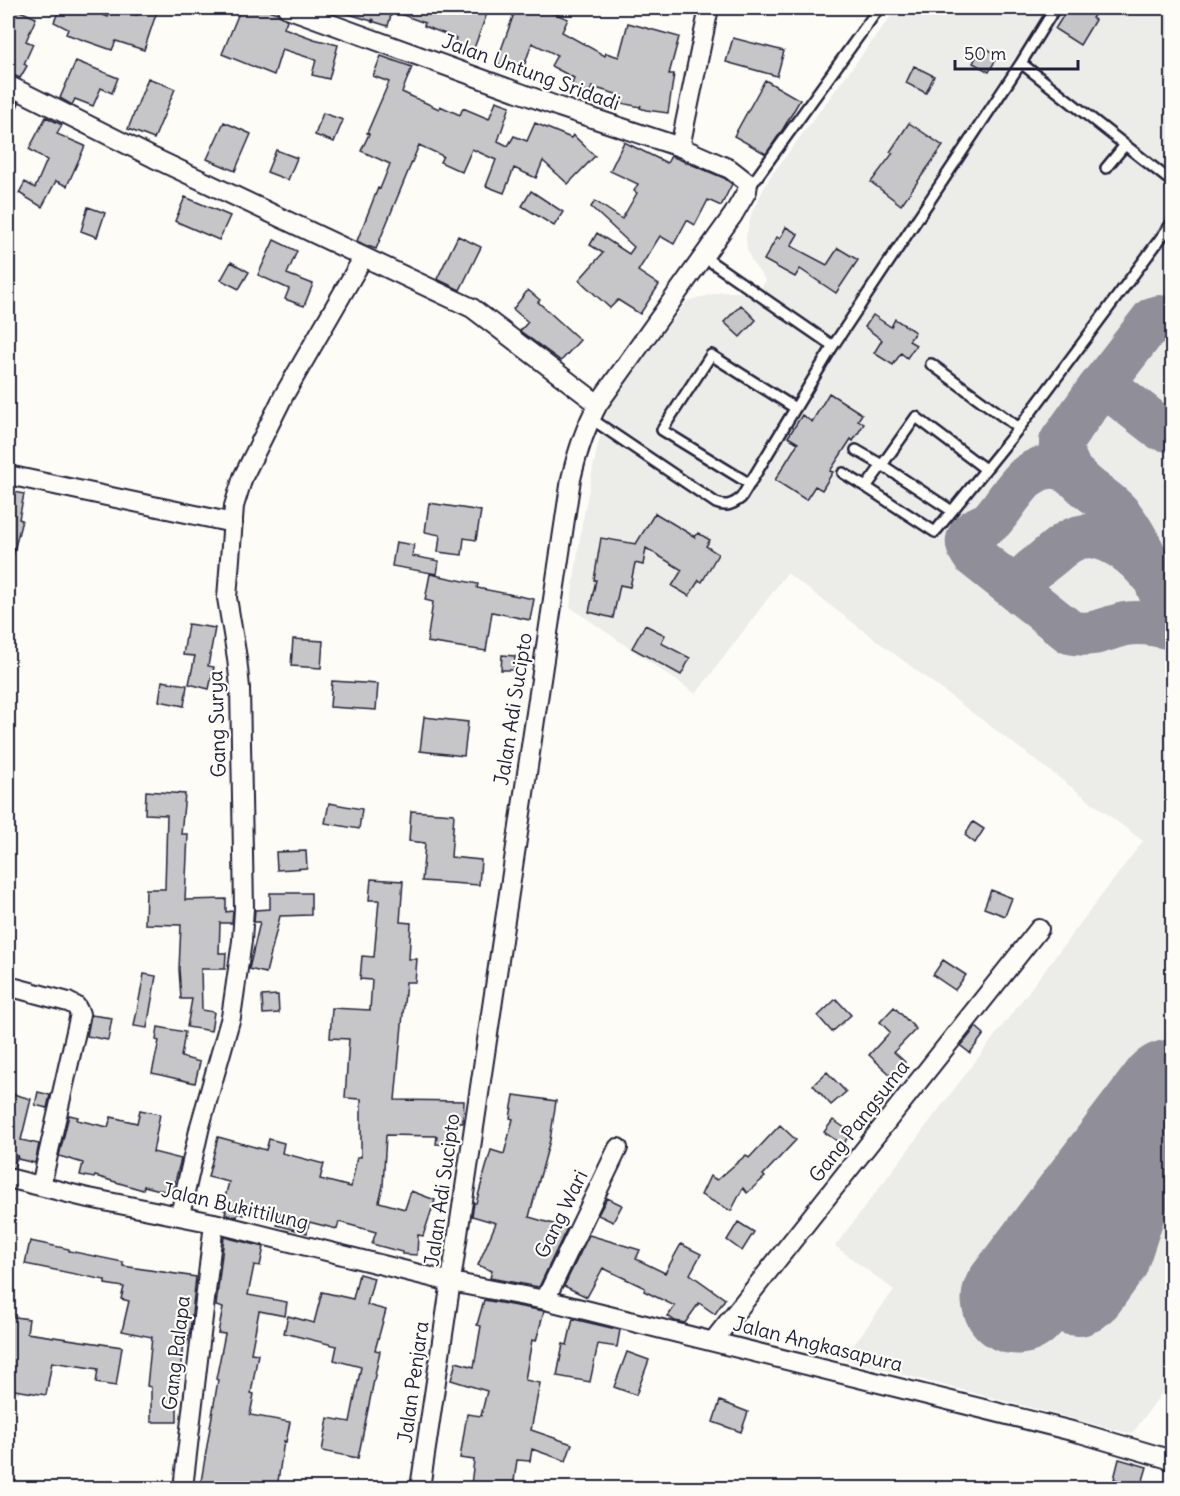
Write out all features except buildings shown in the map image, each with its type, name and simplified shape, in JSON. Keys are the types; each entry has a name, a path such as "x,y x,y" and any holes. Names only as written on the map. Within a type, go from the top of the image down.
{"street":[{"name":"Jalan Untung Sridadi","path":"287,8 559,107 680,147 736,174 748,183 747,191"},
{"path":"680,147 709,8"},
{"path":"8,85 363,258 472,308 594,411"},
{"name":"Jalan Adi Sucipto","path":"451,1282 571,479 578,450 594,411 704,257 747,191"},
{"name":"Gang Surya","path":"180,1215 200,1126 231,1017 242,941 244,898 240,688 227,598 234,506 243,477 284,395 363,258"},
{"path":"8,475 233,524"},
{"name":"Gang Pangsuma","path":"713,1341 1039,929"},
{"path":"8,986 68,1002 76,1006 80,1014 41,1186"},
{"name":"Gang Wari","path":"545,1300 618,1148"},
{"name":"Jalan Bukittilung","path":"8,1178 180,1215 451,1282"},
{"name":"Gang Palapa","path":"183,1488 214,1223"},
{"name":"Jalan Angkasapura","path":"451,1282 545,1300 713,1341 1069,1430 1173,1460"},
{"name":"Jalan Penjara","path":"420,1488 451,1282"}],"lane":[{"path":"747,191 879,8"},
{"path":"594,411 716,503 725,506 734,504 741,498 833,346 1055,8"},
{"path":"1021,63 1173,183"},
{"path":"1106,168 1125,145"},
{"path":"843,473 935,532 1019,428 1173,223"},
{"path":"704,257 833,346"},
{"path":"750,484 662,430 711,355 795,408"},
{"path":"931,364 1019,428"},
{"path":"866,487 916,417 986,469"},
{"path":"856,450 952,511"}],"shaded area":[{"path":"897,8 1172,8 1172,1379 1132,1434 843,1359 894,1290 835,1246 1143,841 787,573 696,694 570,607 582,524 598,444 609,405 687,301 721,292 739,292 755,296 766,281 752,262 747,249 746,237 752,212 770,177"}],"taxiway":[{"path":"1072,475 1061,450 1061,442 1153,319 1160,317 1172,324"},
{"path":"1098,390 1111,390 1160,428 1172,431"},
{"path":"1172,617 1142,550 1122,517 1065,469 1049,467 1029,475 1020,483 992,520 970,535 968,546 974,556 1070,632 1085,634 1137,623 1172,628"},
{"path":"1027,598 1023,584 1028,574 1063,545 1080,537 1091,536 1112,542 1132,555 1147,570"},
{"path":"1024,1290 1052,1308 1070,1313 1080,1314 1090,1310 1100,1301 1126,1265 1172,1127"}],"runway":[{"path":"1017,1299 1172,1095"}]}
